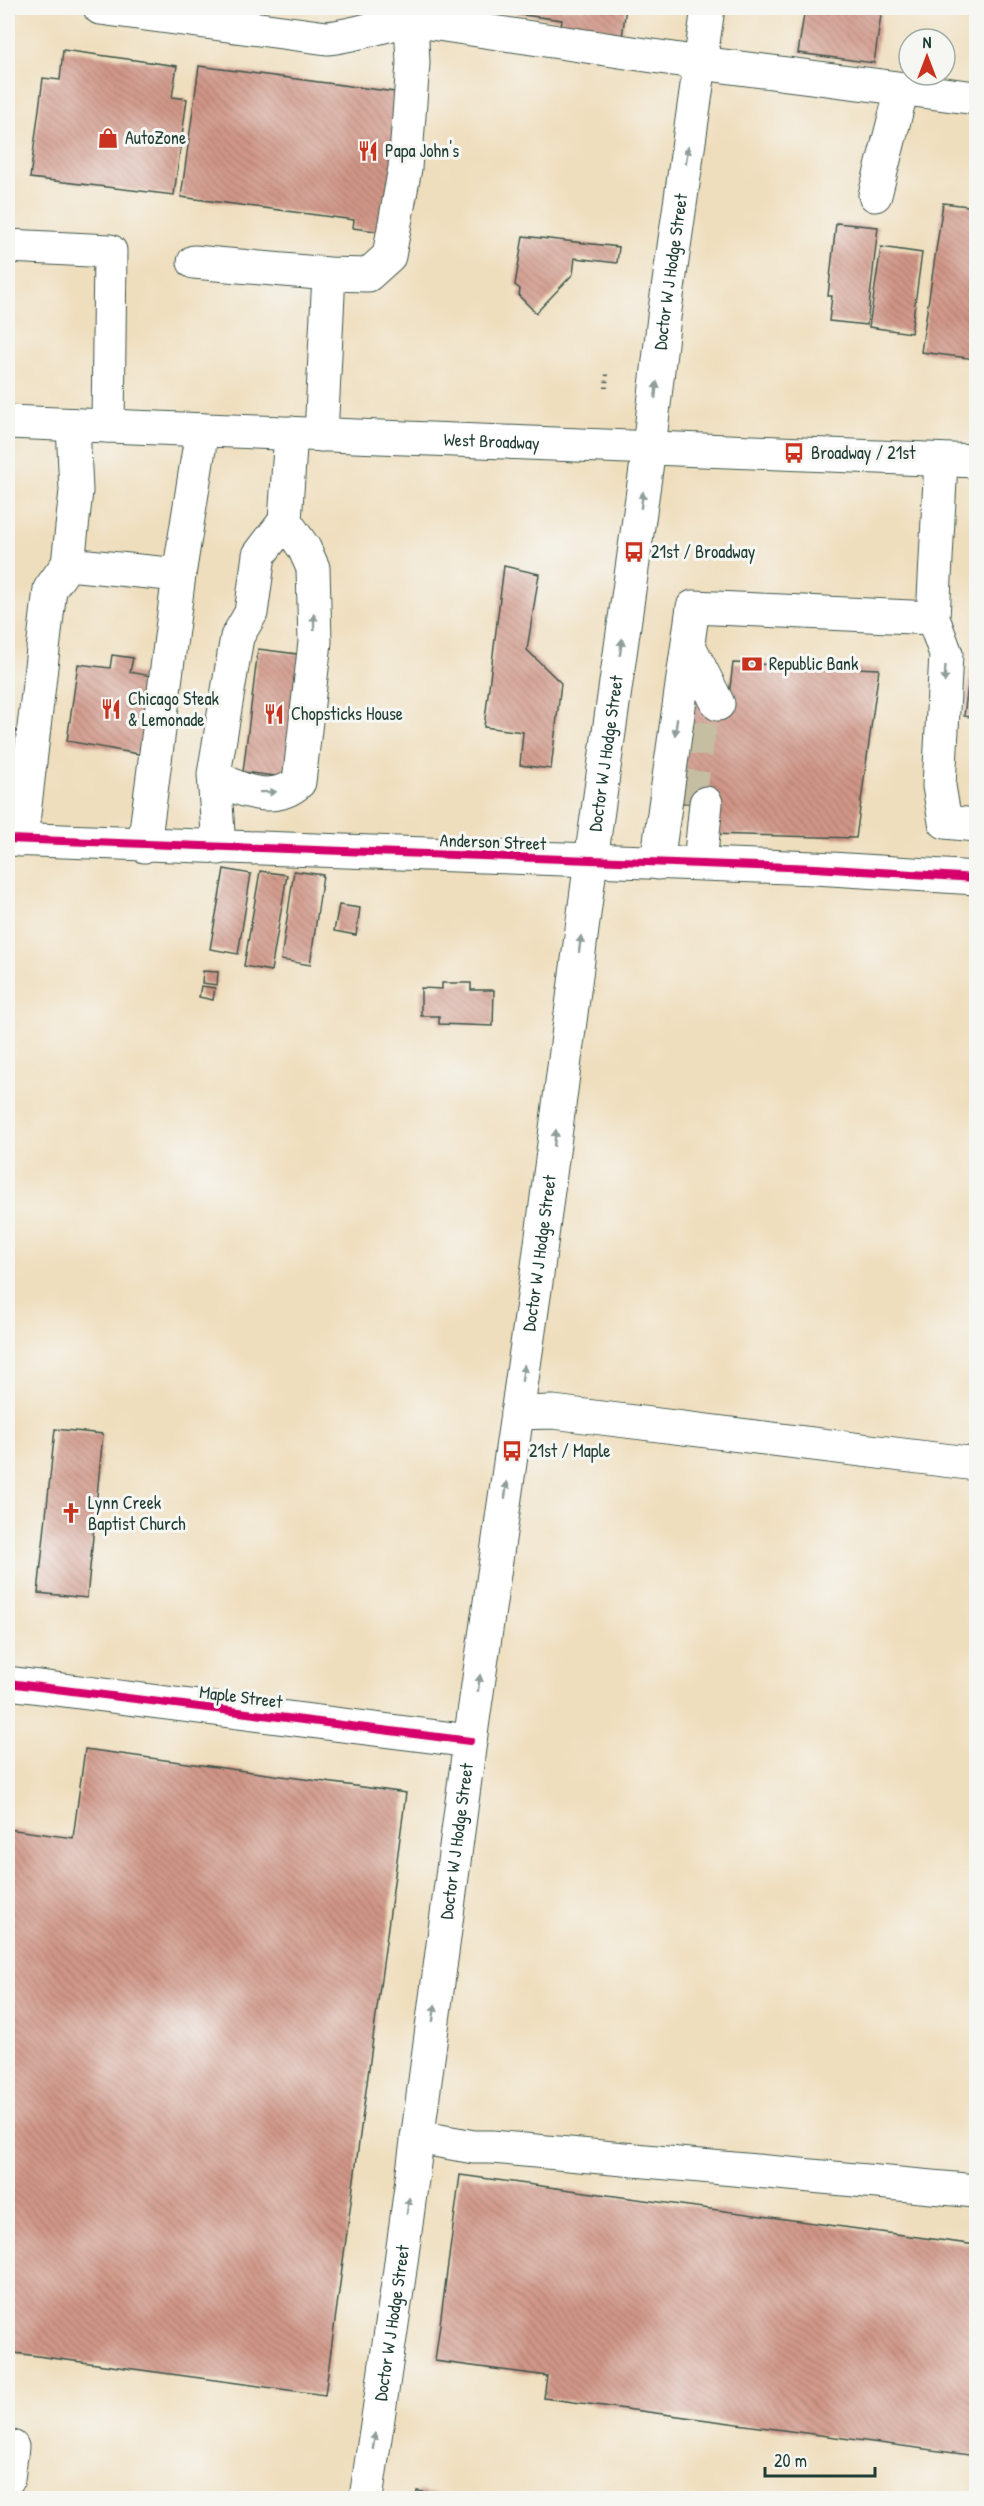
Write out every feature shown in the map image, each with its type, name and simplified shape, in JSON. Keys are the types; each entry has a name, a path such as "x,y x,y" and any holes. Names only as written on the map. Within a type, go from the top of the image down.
{"main road":[{"path":"100,8 327,38 350,36 385,24 411,20 700,63 976,98"},
{"name":"Doctor W J Hodge Street","path":"366,2499 517,1413 649,448 664,317 708,8"},
{"path":"194,262 329,274 368,275 388,256 405,168 413,63 411,20"},
{"path":"875,195 902,89"},
{"path":"8,246 110,251 108,426"},
{"path":"219,848 214,774 237,637 252,613 259,555 285,520 306,434 329,274"},
{"name":"West Broadway","path":"8,422 976,461"},
{"path":"14,839 50,590 68,564 76,491 73,425"},
{"path":"144,846 179,575 202,430"},
{"path":"941,460 933,618 946,654 939,786 945,822 976,825"},
{"path":"214,774 244,791 268,794 289,791 299,782 315,642 313,568 304,548 285,520"},
{"path":"68,564 179,575"},
{"path":"680,863 688,644 693,607 933,618"},
{"path":"688,644 711,704"},
{"path":"680,863 697,803"},
{"name":"Anderson Street","path":"14,839 144,846 680,863 976,878"},
{"path":"517,1413 553,1412 976,1464"},
{"name":"Maple Street","path":"8,1683 470,1741"},
{"path":"417,2137 474,2147 492,2146 976,2191"},
{"path":"8,2446 12,2447 8,2479"}],"path":[{"path":"606,388 607,372"}],"building":[{"path":"517,8 626,8 622,37 561,28 562,20 516,14"},
{"path":"805,8 882,8 874,63 798,53"},
{"name":"AutoZone","path":"63,50 177,66 172,97 187,99 174,195 30,178 43,78 60,80"},
{"path":"199,66 402,93 391,233 353,228 354,220 181,197"},
{"path":"943,203 976,207 976,359 921,352"},
{"path":"836,223 878,227 867,325 829,321 832,296 828,296"},
{"path":"523,236 619,247 617,263 575,258 573,274 536,313 519,296 520,289 515,285"},
{"path":"881,247 922,253 911,333 869,327"},
{"path":"504,566 539,574 527,650 561,683 551,769 520,765 523,732 484,727"},
{"path":"976,632 976,718 964,716"},
{"name":"Chopsticks House","path":"258,649 305,655 290,778 243,772"},
{"name":"Chicago Steak & Lemonade","path":"112,655 133,658 130,672 156,677 144,755 67,741 78,664 110,668"},
{"path":"733,663 879,669 856,838 710,834 715,803 677,803 690,702 728,704"},
{"path":"224,869 251,874 238,954 210,949"},
{"path":"260,871 287,875 271,971 244,966"},
{"path":"294,871 323,875 310,965 281,960"},
{"path":"339,905 360,908 356,935 334,931"},
{"path":"203,971 218,972 217,985 202,983"},
{"path":"442,983 471,983 471,990 494,990 493,1026 439,1024 439,1016 421,1016 421,988 442,989"},
{"path":"201,986 215,988 213,1000 199,997"},
{"name":"Lynn Creek Baptist Church","path":"55,1429 103,1434 87,1598 38,1593"},
{"path":"85,1749 406,1793 325,2395 8,2352 8,1829 73,1838"},
{"path":"460,2175 976,2245 976,2456 544,2398 547,2376 435,2361"},
{"path":"417,2491 465,2497 465,2498 416,2498"}],"tunnel":[{"path":"689,803 703,703"}],"cycle path":[{"path":"8,839 815,868 976,878"},
{"path":"8,1683 470,1741"}],"place":[{"name":"AutoZone","path":"108,138"},
{"name":"Papa John's","path":"368,151"},
{"name":"Broadway / 21st","path":"794,453"},
{"name":"21st / Broadway","path":"634,552"},
{"name":"Republic Bank","path":"752,664"},
{"name":"Chicago Steak & Lemonade","path":"111,709"},
{"name":"Chopsticks House","path":"274,714"},
{"name":"21st / Maple","path":"512,1451"},
{"name":"Lynn Creek Baptist Church","path":"71,1513"}]}
